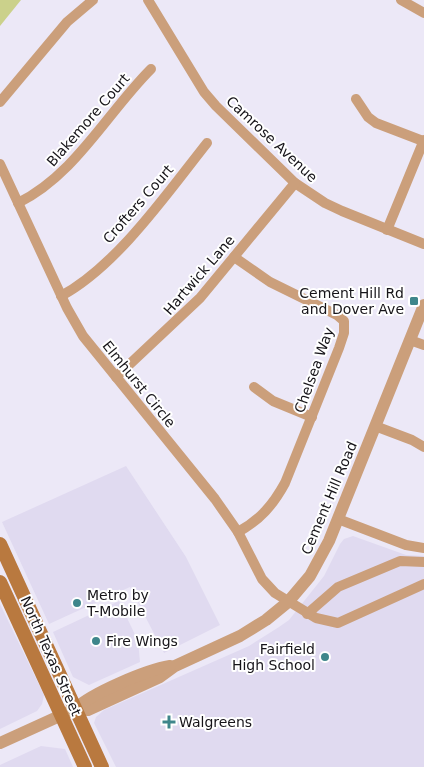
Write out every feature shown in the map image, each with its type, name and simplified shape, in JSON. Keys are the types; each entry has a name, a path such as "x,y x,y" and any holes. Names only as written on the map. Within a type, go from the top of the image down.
{"main road":[{"name":"North Texas Street","path":"0,544 102,767"},
{"name":"North Texas Street","path":"0,582 85,767"}],"street":[{"path":"0,102 67,22 93,0"},
{"name":"Camrose Avenue","path":"148,0 204,92 295,183 325,203 424,244"},
{"path":"401,0 424,13"},
{"name":"Blakemore Court","path":"18,203 52,182 68,166 151,69"},
{"path":"356,99 368,117 376,123 424,140 388,230"},
{"name":"Crofters Court","path":"61,296 84,281 128,240 208,143"},
{"name":"Elmhurst Circle","path":"0,164 61,296 82,336 215,499 238,532 262,579 274,593 312,616 331,624 338,624 424,584"},
{"name":"Hartwick Lane","path":"116,377 184,315 295,183"},
{"name":"Chelsea Way","path":"234,257 257,275 338,315 344,321 344,333 339,348 278,496 259,518 238,532"},
{"name":"Cement Hill Road","path":"0,743 75,709 88,710 160,677 174,666 246,632 266,620 288,602 310,576 320,559 338,519 424,305"},
{"path":"410,340 424,345"},
{"path":"254,387 273,401 312,417"},
{"path":"375,426 412,440 424,447"},
{"path":"338,519 406,545 424,548"},
{"path":"312,616 338,588 400,561 424,562"}],"shaded area":[{"path":"126,466 186,557 220,625 164,653 130,587 49,624 2,522"},
{"name":"Fairfield High School","path":"353,536 406,555 424,556 424,767 116,767 94,723 96,717 104,710 249,646 289,620 324,576 340,544 344,539"},
{"path":"119,601 138,641 140,662 89,685 73,677 53,632"},
{"path":"0,604 44,695 42,704 37,711 0,729"},
{"path":"41,746 65,749 73,767 0,767 0,765"}],"green space":[{"path":"0,0 21,0 0,26"}],"place":[{"name":"Cement Hill Rd and Dover Ave","path":"414,301"},
{"name":"Metro by T-Mobile","path":"77,603"},
{"name":"Fire Wings","path":"96,641"},
{"name":"Fairfield High School","path":"325,657"},
{"name":"Walgreens","path":"169,722"}]}
